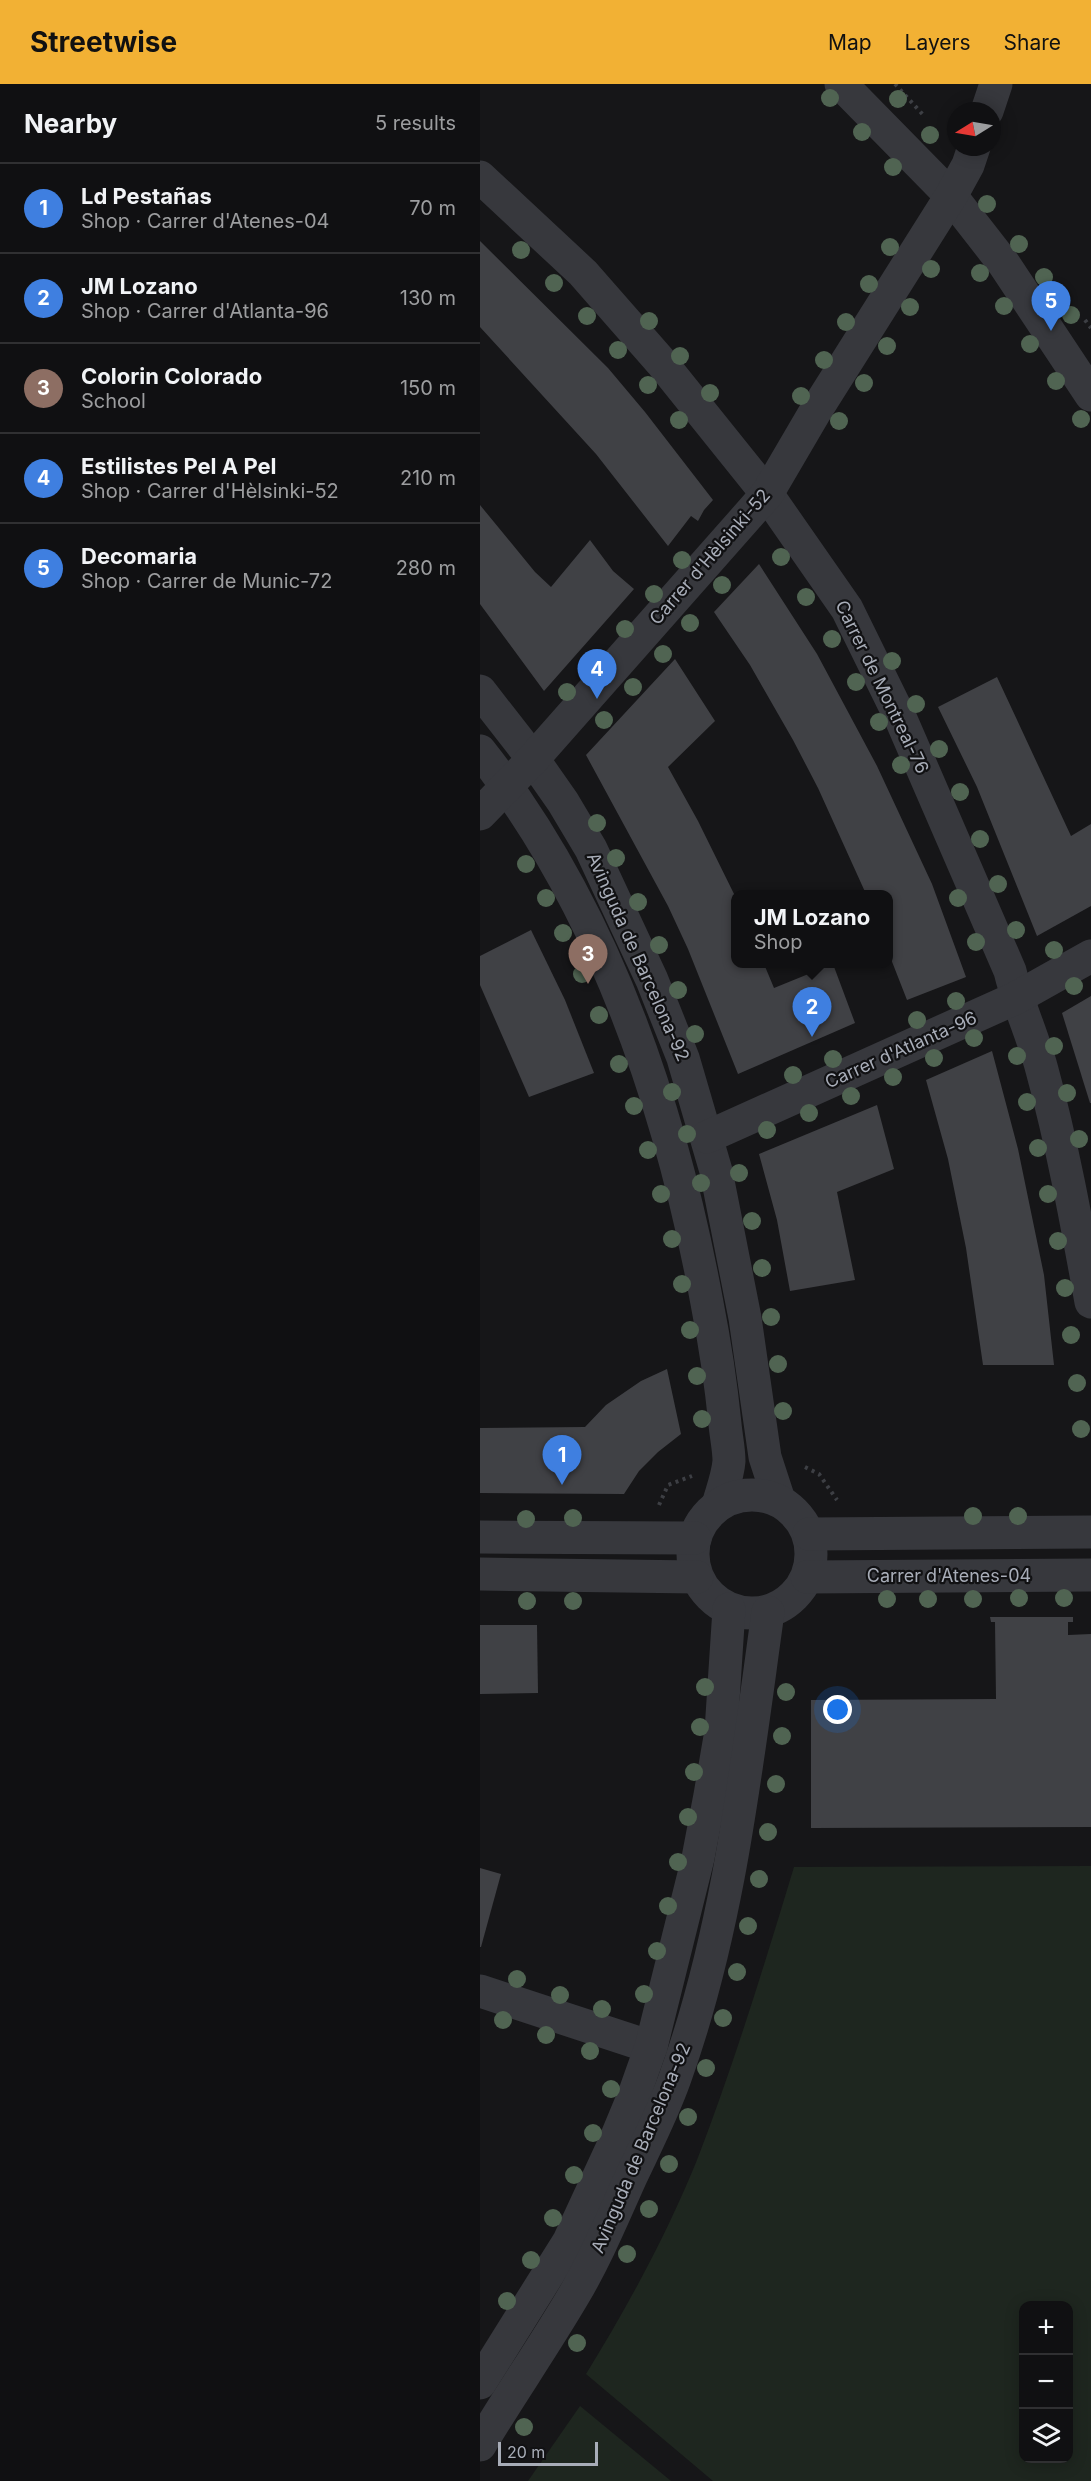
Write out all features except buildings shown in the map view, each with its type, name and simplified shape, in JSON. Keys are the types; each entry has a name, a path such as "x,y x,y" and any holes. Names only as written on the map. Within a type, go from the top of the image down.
{"street":[{"path":"841,84 951,196 1004,264 1091,394"},
{"path":"990,102 996,84"},
{"name":"Carrer d'Hèlsinki-52","path":"480,814 533,759 767,494 815,412 951,196 971,156"},
{"name":"Carrer de Montreal-76","path":"480,177 583,273 661,362 767,494 847,609 900,717 1010,971 1016,998 1042,1068 1069,1180 1091,1302"},
{"name":"Avinguda de Barcelona-92","path":"480,691 533,759 563,802 591,849 647,970 683,1058 707,1137 746,1318 765,1457 779,1500"},
{"name":"Avinguda de Barcelona-92","path":"480,752 507,786 547,848 585,915 631,1028 682,1181 719,1368 729,1461 718,1505"},
{"name":"Carrer d'Atlanta-96","path":"707,1137 1016,998 1091,956"},
{"path":"761,1494 779,1500 798,1516 808,1534 812,1552 807,1577 802,1587 788,1602 768,1612 749,1614 719,1604 705,1590 693,1557 695,1538 705,1519 718,1505 743,1495 761,1494"},
{"path":"808,1534 1091,1533"},
{"path":"480,1537 695,1538"},
{"path":"480,1574 698,1576"},
{"name":"Carrer d'Atenes-04","path":"807,1577 1091,1575"},
{"name":"Avinguda de Barcelona-92","path":"480,2383 568,2241 625,2116 651,2047 699,1858 721,1731 729,1609"},
{"name":"Avinguda de Barcelona-92","path":"480,2445 574,2295 600,2246 674,2080 707,1971 733,1853 747,1772 768,1612"},
{"path":"480,1991 651,2047"}],"shaded area":[{"path":"1091,1866 1091,2481 713,2481 586,2374 646,2269 673,2215 711,2124 794,1867"},
{"path":"580,2406 671,2481 528,2481"}],"place":[{"name":"Decomaria","path":"1051,331"},
{"name":"Estilistes Pel A Pel","path":"597,699"},
{"name":"Colorin Colorado","path":"588,984"},
{"name":"JM Lozano","path":"812,1037"},
{"name":"Ld Pestañas","path":"562,1485"}]}
